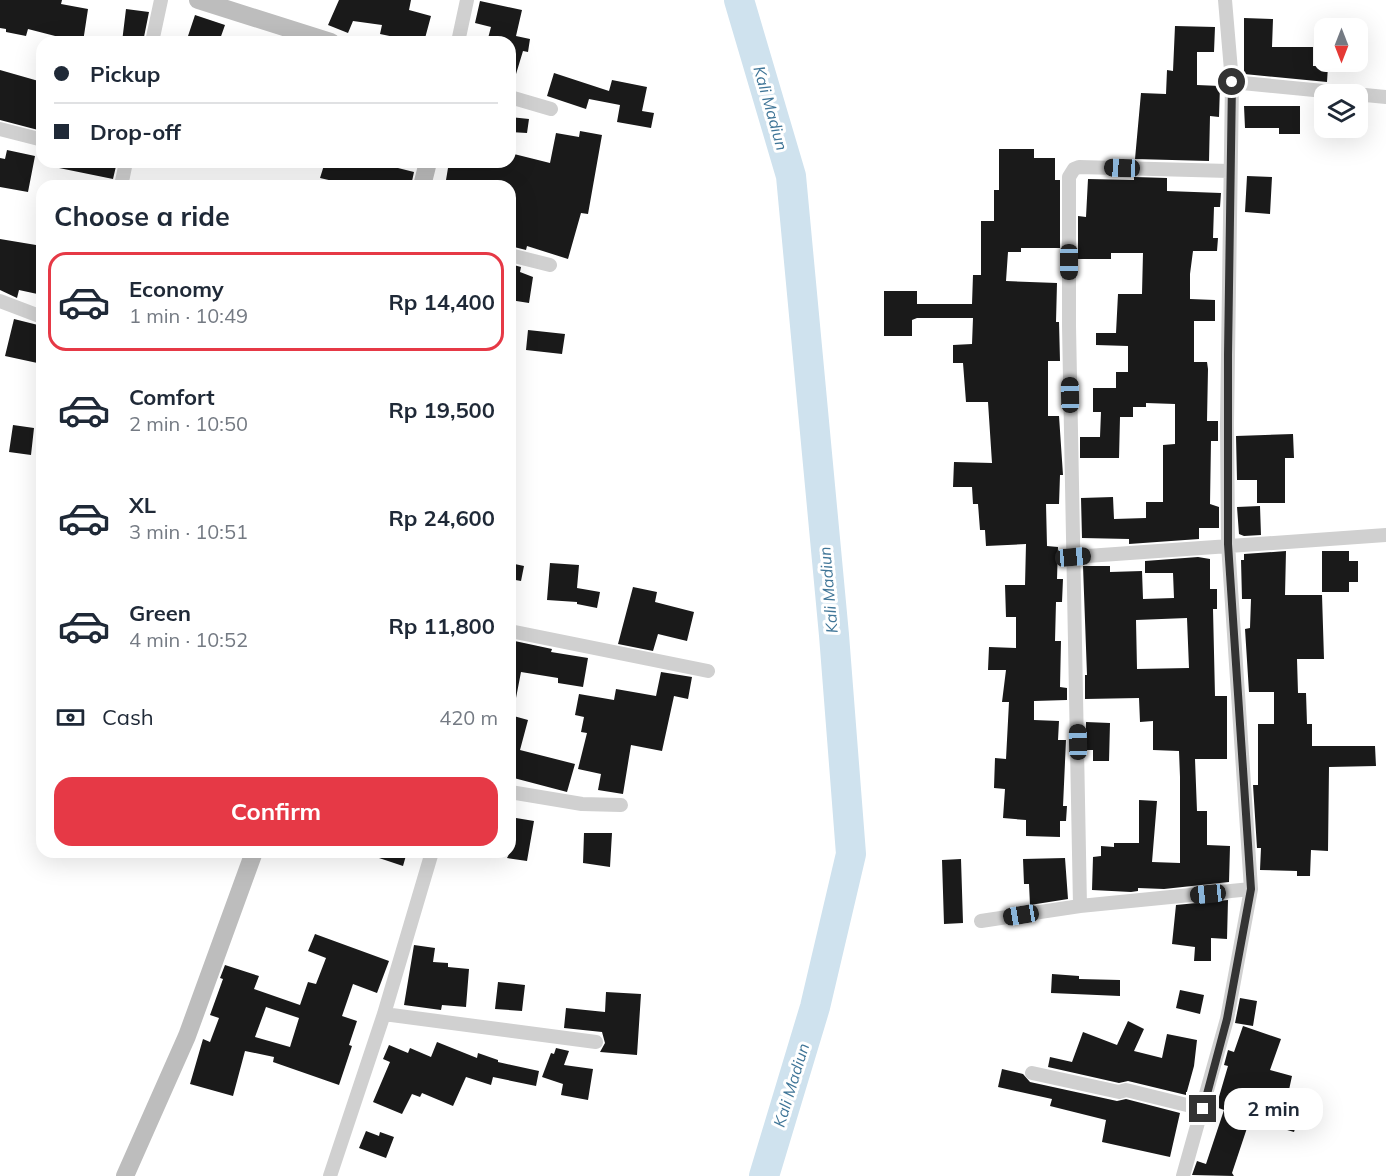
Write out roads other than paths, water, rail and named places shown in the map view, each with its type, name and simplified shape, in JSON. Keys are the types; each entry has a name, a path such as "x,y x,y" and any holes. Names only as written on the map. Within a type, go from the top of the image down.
{"street":[{"path":"153,36 161,0"},
{"path":"198,0 312,36"},
{"path":"459,36 467,0"},
{"path":"1183,1176 1227,1019 1251,889 1228,544 1229,171 1232,82 1225,0"},
{"path":"1232,82 1386,97"},
{"path":"516,99 551,109"},
{"path":"0,129 36,138"},
{"path":"1080,906 1069,326 1069,177 1071,171 1079,167 1229,171"},
{"path":"516,256 550,265"},
{"path":"0,301 36,316"},
{"path":"1073,557 1228,544 1386,535"},
{"path":"516,632 708,671"},
{"path":"516,793 582,804 621,805"},
{"path":"125,1176 187,1036 252,858"},
{"path":"330,1176 384,1014 430,858"},
{"path":"981,921 1080,906 1251,889"},
{"path":"384,1014 596,1042"},
{"path":"1032,1073 1119,1092 1126,1090 1203,1109"}],"waterway":[{"name":"Kali Madiun","path":"739,0 791,176 834,635 851,854 815,1007 764,1176"}]}
